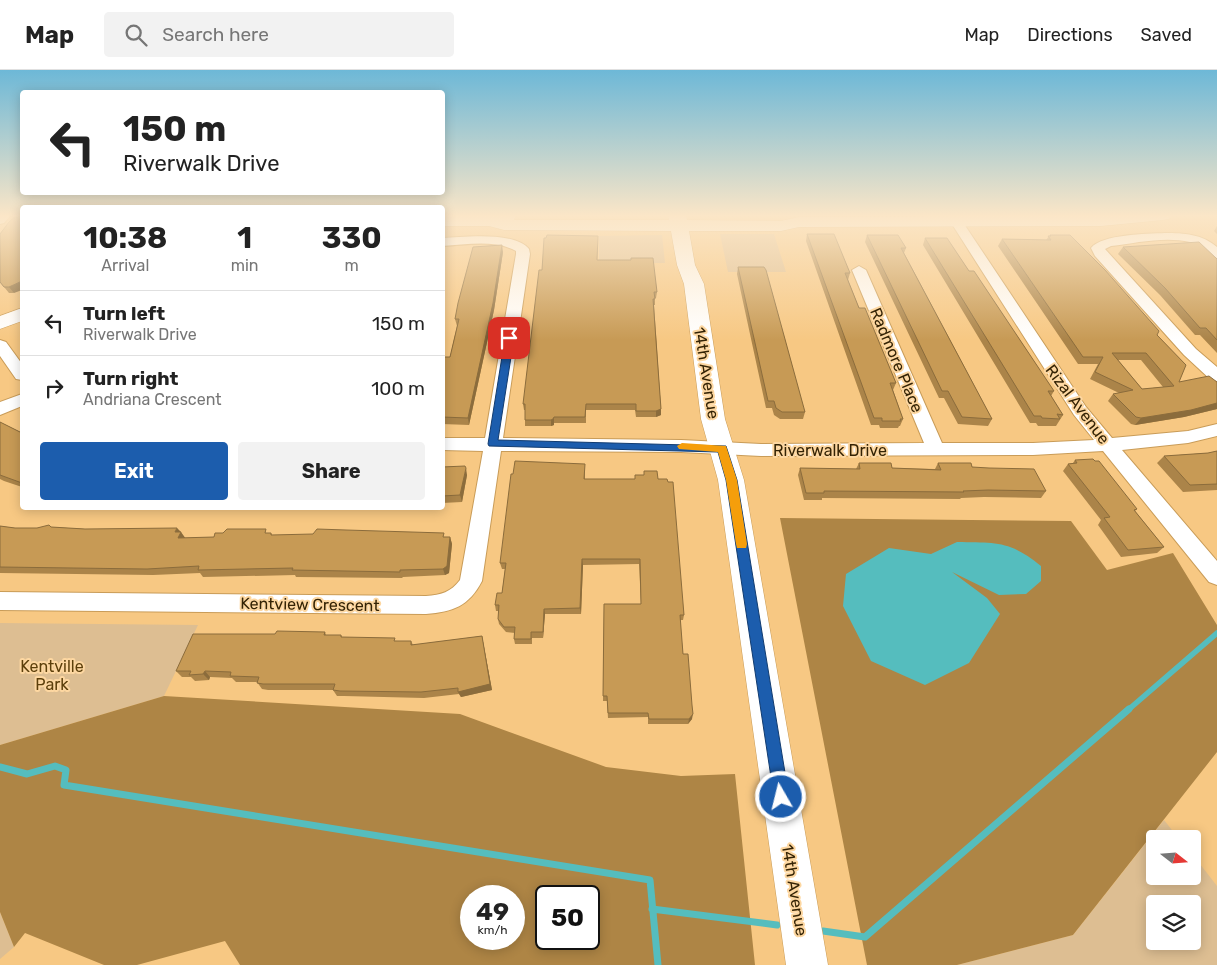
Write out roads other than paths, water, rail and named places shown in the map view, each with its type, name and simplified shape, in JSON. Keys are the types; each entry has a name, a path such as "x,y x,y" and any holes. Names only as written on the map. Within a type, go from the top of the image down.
{"main road":[{"name":"14th Avenue","path":"687,257 686,265 694,284 713,419 733,489 807,965"},
{"path":"694,284 704,266 701,257"},
{"path":"0,322 20,315"}],"street":[{"name":"Kentview Crescent","path":"0,601 426,605 451,602 467,589 471,581 523,257"},
{"name":"Rizal Avenue","path":"979,257 1068,394 1217,576"},
{"path":"1103,257 1190,352 1217,376"},
{"name":"Radmore Place","path":"859,270 936,450"},
{"path":"0,345 20,372"},
{"path":"0,409 20,401"},
{"name":"Riverwalk Drive","path":"445,444 760,450 1033,449 1188,437 1217,430"}],"water":[{"path":"957,542 992,543 1020,551 1041,566 1041,581 1026,594 999,595 952,572 987,598 1000,614 969,663 925,685 871,661 843,606 846,574 889,548 931,554"}],"waterway":[{"path":"1128,710 1217,633"},
{"path":"823,931 865,937 1129,709"},
{"path":"0,767 27,774 55,766 66,770 64,785 650,880 653,909"},
{"path":"653,909 777,925"},
{"path":"653,909 658,965"}],"park label":[{"name":"Kentville Park","path":"52,675"}]}
